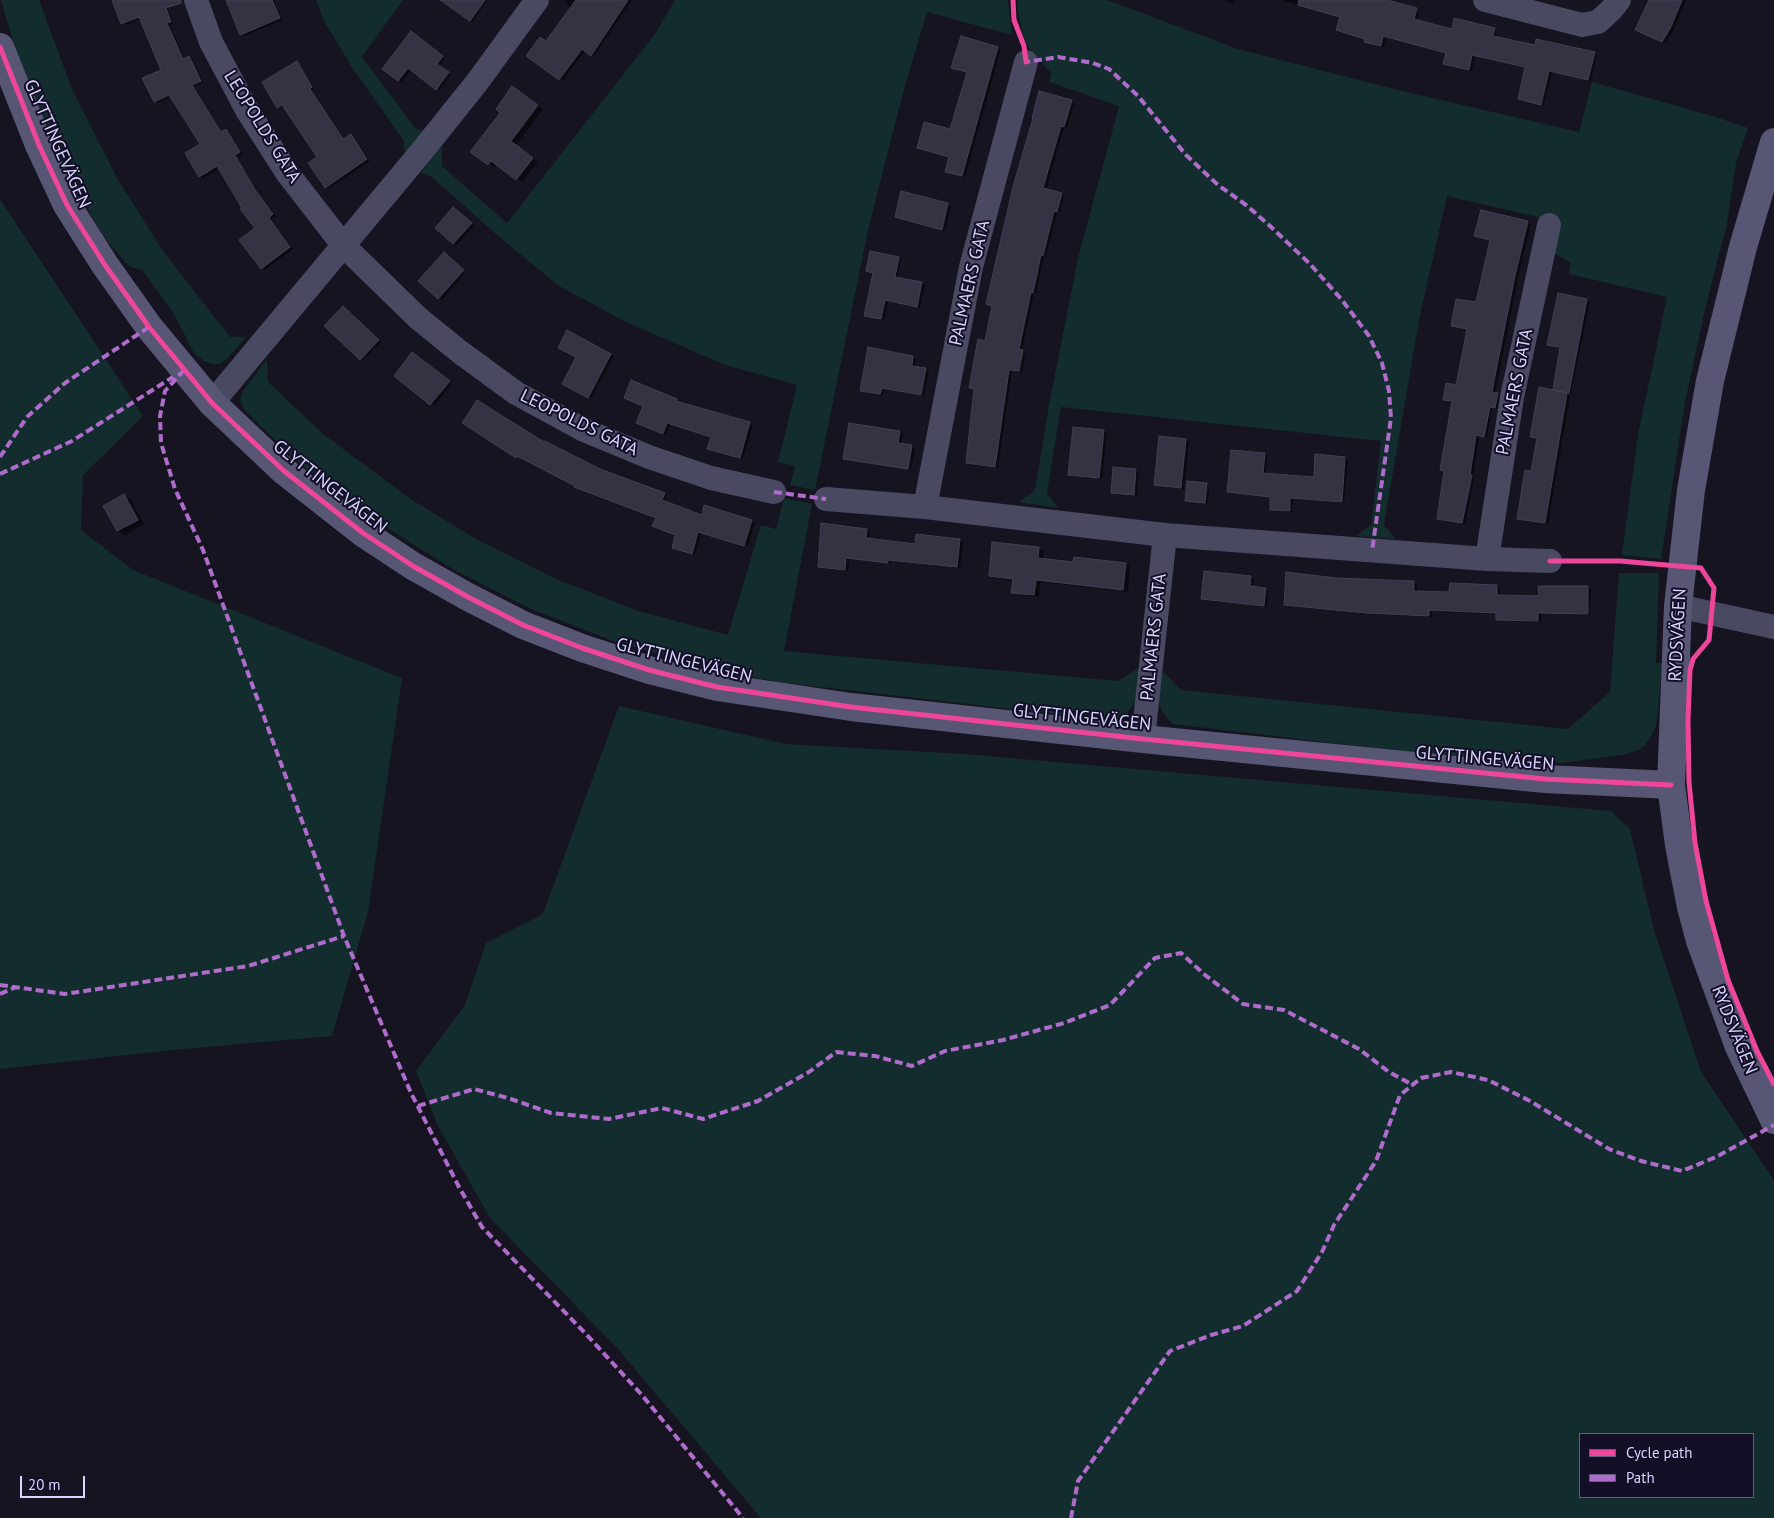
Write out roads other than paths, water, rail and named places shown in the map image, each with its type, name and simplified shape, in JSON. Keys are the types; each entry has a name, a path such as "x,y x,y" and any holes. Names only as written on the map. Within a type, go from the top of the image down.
{"street":[{"name":"LEOPOLDS GATA","path":"196,0 211,42 247,110 288,174 343,245 418,318 516,393 584,430 649,457 711,478 774,492"},
{"path":"212,403 422,152 537,0"},
{"path":"1485,0 1582,25 1598,22 1611,10 1618,0"},
{"name":"GLYTTINGEVÄGEN","path":"0,47 39,145 67,205 105,265 149,327 212,403 284,471 363,533 414,566 523,625 582,648 649,670 718,687 851,707 1545,780 1671,785"},
{"name":"PALMAERS GATA","path":"925,507 971,267 1026,62"},
{"name":"RYDSVÄGEN","path":"1774,142 1743,247 1710,381 1690,490 1678,606 1671,785 1681,854 1691,907 1700,941 1739,1047 1774,1120"},
{"name":"PALMAERS GATA","path":"1487,559 1512,397 1549,225"},
{"path":"826,499 925,507 1165,535 1487,559 1550,561"},
{"name":"PALMAERS GATA","path":"1143,739 1165,535"},
{"path":"1678,606 1774,627"}]}
